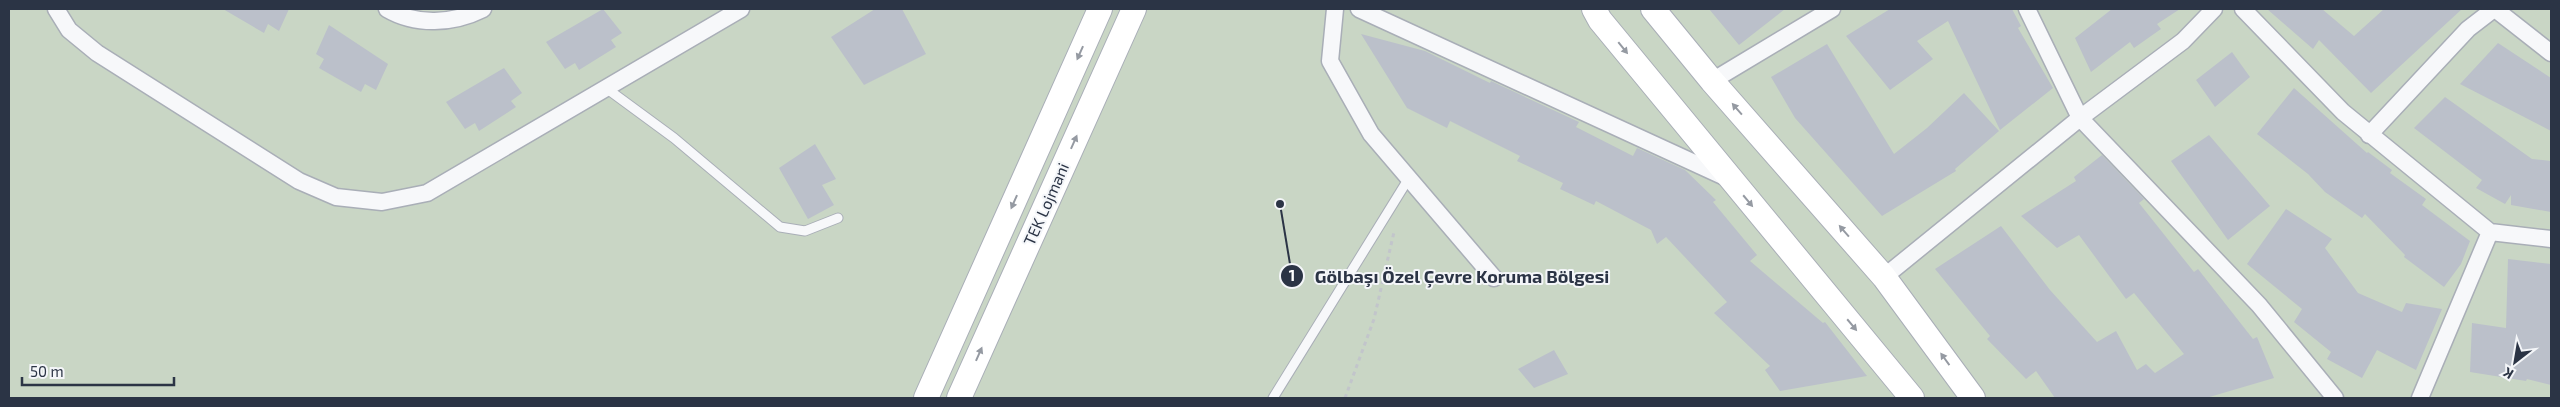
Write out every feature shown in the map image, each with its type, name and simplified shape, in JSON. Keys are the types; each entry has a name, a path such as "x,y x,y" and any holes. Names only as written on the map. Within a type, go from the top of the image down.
{"main road":[{"name":"TEK Lojmani","path":"926,398 1100,9"},
{"name":"TEK Lojmani","path":"959,398 1134,9"},
{"path":"1594,9 1600,20 1912,398"},
{"path":"1653,9 1712,81 1884,277 1973,398"}],"street":[{"path":"44,9 97,54 299,181 336,197 382,202 427,193 742,9"},
{"path":"56,9 69,30"},
{"path":"387,9 396,14 431,22 466,17 483,9"},
{"path":"1335,9 1330,61 1371,134 1494,278"},
{"path":"1359,9 1731,180"},
{"path":"1712,81 1832,9"},
{"path":"2027,9 2080,118 2259,305 2335,398"},
{"path":"1884,277 2080,118 2183,41 2214,9"},
{"path":"2243,9 2343,112 2490,232 2551,239"},
{"path":"2369,135 2468,29 2494,9 2551,53"},
{"path":"2420,398 2490,232"}],"lane":[{"path":"606,88 674,138 780,227 805,231 838,218"},
{"path":"1273,398 1409,178"}],"path":[{"path":"1345,398 1363,354 1384,283 1394,224 1389,210"}],"green space":[{"path":"9,9 2551,9 2551,398 9,398"}],"building":[{"path":"223,9 289,9 279,31 268,24 264,33"},
{"path":"603,9 622,33 611,40 616,47 579,70 575,63 565,69 546,42"},
{"path":"875,9 902,9 926,54 864,85 831,37"},
{"path":"1709,9 1785,9 1739,45"},
{"path":"1890,9 2012,9 2021,26 2018,28 2053,88 2000,130 1948,21 1917,41 1933,59 1890,90 1846,36"},
{"path":"2112,9 2180,9 2157,24 2161,29 2134,48 2130,42 2091,72 2075,38"},
{"path":"2267,9 2322,9 2354,36 2384,9 2462,9 2371,93 2319,40 2313,49"},
{"path":"329,25 388,64 376,90 365,84 361,92 319,68 324,59 316,54"},
{"path":"1361,34 1425,51 1490,83 1491,81 1579,122 1576,127 1633,156 1637,148 1685,170 1716,200 1713,202 1757,255 1750,261 1823,323 1825,322 1867,376 1780,391 1765,370 1770,366 1714,313 1727,302 1666,237 1657,244 1651,230 1596,201 1594,205 1560,189 1563,183 1517,161 1520,156 1450,121 1447,128 1407,108"},
{"path":"2498,43 2551,78 2551,131 2460,84"},
{"path":"1827,44 1894,154 1927,128 1964,93 1999,131 1955,169 1956,171 1882,216 1795,118 1771,77"},
{"path":"2232,52 2250,77 2215,107 2196,80"},
{"path":"504,68 522,93 511,101 516,107 479,131 475,123 465,129 446,102"},
{"path":"2294,88 2367,153 2392,170 2390,173 2426,199 2422,205 2470,241 2461,264 2444,287 2404,257 2405,255 2365,214 2362,218 2325,192 2308,174 2257,134"},
{"path":"2445,97 2532,159 2551,161 2551,212 2511,205 2511,195 2505,204 2476,188 2482,180 2414,128"},
{"path":"2209,135 2270,206 2228,240 2171,161"},
{"path":"815,144 836,179 822,185 834,205 808,219 779,168"},
{"path":"2102,155 2144,199 2139,203 2194,272 2198,269 2253,339 2257,337 2274,378 2206,398 2055,398 2036,371 2026,379 1987,339 1990,336 1935,269 2001,226 2050,290 2097,342 2116,331 2137,370 2146,364 2155,373 2184,354 2134,293 2126,299 2079,235 2057,248 2021,216 2076,181 2074,177"},
{"path":"2286,209 2332,239 2325,248 2358,293 2402,312 2406,303 2442,309 2416,370 2377,350 2362,378 2327,359 2331,352 2294,322 2302,309 2247,264"},
{"path":"2508,259 2551,264 2551,385 2527,379 2526,381 2470,372 2472,323 2506,328"},
{"path":"1554,350 1568,374 1534,388 1518,369"}],"place":[{"name":"Gölbaşı Özel Çevre Koruma Bölgesi","path":"1280,204"}]}
